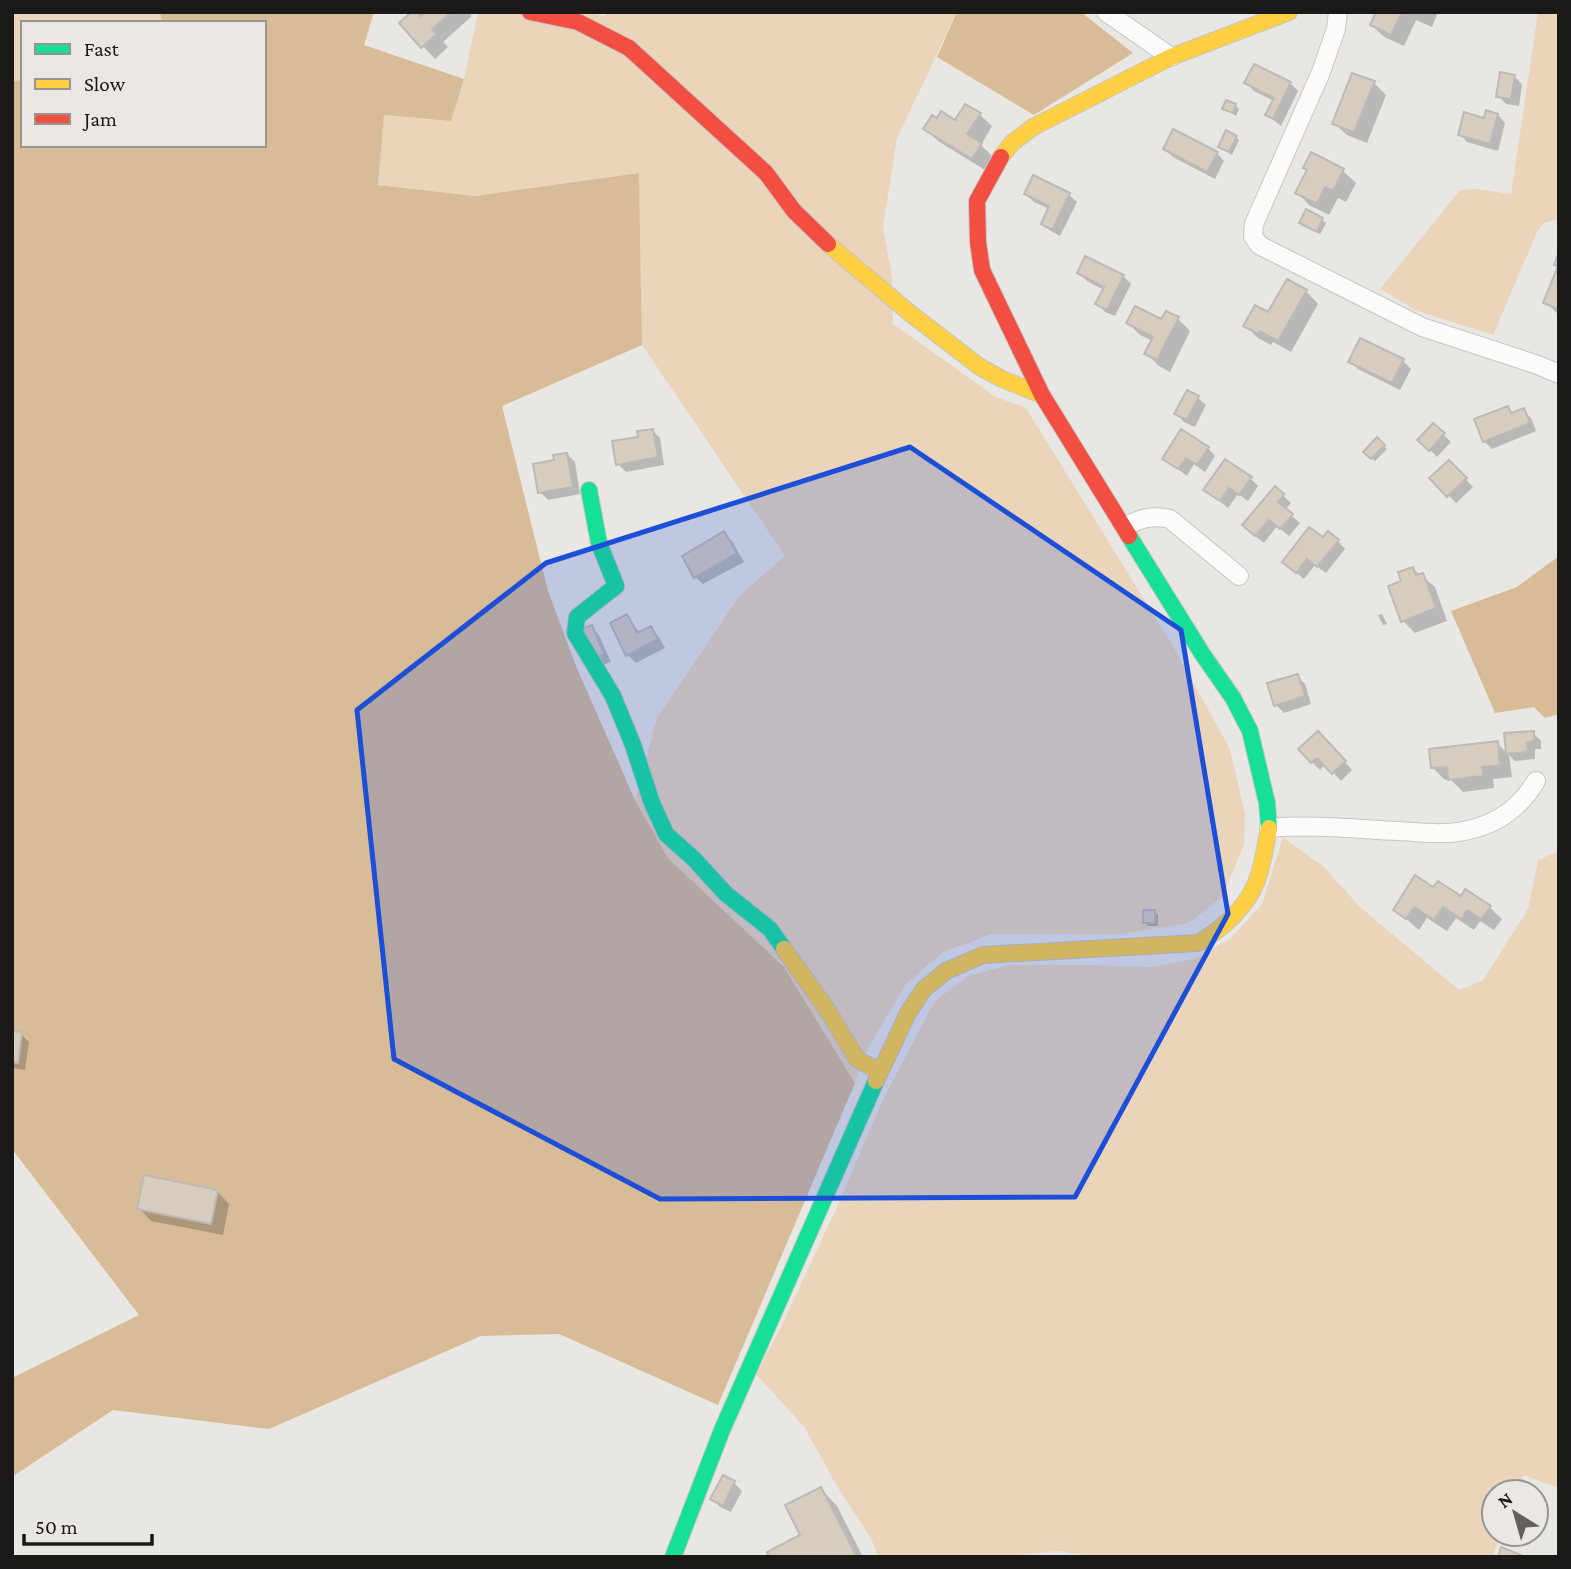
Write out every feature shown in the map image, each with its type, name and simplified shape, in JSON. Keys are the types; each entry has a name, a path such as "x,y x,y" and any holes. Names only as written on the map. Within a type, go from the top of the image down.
{"street":[{"path":"530,12 578,22 629,48 766,173 810,229 980,367 1042,395"},
{"path":"1106,12 1171,57"},
{"path":"673,1557 722,1430 857,1120 908,1013 924,989 946,971 983,955 1198,943 1220,930 1256,884 1269,828 1267,803 1250,731 1233,698 1203,655 1042,395 982,270 977,201 994,167 1012,144 1033,127 1171,57 1289,12"},
{"path":"1338,12 1336,29 1321,72 1254,225 1253,236 1259,245 1422,327 1559,374"},
{"path":"589,490 599,543 616,586 577,617 575,633 614,696 652,803 666,834 694,859 726,894 770,929 828,1011 857,1059 880,1072"},
{"path":"1125,527 1145,517 1160,516 1170,519 1239,576"},
{"path":"1269,828 1321,827 1457,832 1484,825 1509,813 1527,797 1536,781"}],"highlighted area":[{"path":"910,447 1181,630 1228,914 1075,1197 660,1199 394,1059 357,710 546,563"}],"shaded area":[{"path":"12,12 160,12 162,21 21,21 21,80 12,81"},
{"path":"160,12 374,12 364,45 464,79 451,121 384,115 378,185 475,196 639,173 642,345 502,406 548,591 576,666 635,800 668,858 784,967 855,1083 718,1405 559,1334 481,1336 269,1429 113,1410 12,1477 12,1378 139,1315 12,1149 12,81 21,80 21,147 266,147 266,21 162,21"},
{"path":"478,12 585,12 604,16 608,12 957,12 897,138 883,227 892,277 893,324 996,397 1026,408 1173,646 1230,749 1245,814 1244,845 1222,897 1189,923 1121,934 992,934 943,952 905,985 869,1047 855,1083 784,967 668,858 635,800 657,718 740,595 785,556 642,345 639,173 475,196 377,185 384,115 451,120 464,79"},
{"path":"957,12 1081,12 1133,53 1034,115 937,57"},
{"path":"1538,12 1559,12 1559,219 1544,223 1537,232 1493,335 1417,311 1380,289 1460,190 1478,189 1511,194"},
{"path":"1559,556 1559,714 1545,718 1534,707 1495,713 1451,611 1517,587"},
{"path":"1283,837 1324,867 1360,907 1459,990 1483,980 1528,909 1538,860 1559,851 1559,1488 1550,1485 1550,1478 1523,1475 1522,1478 1480,1478 1480,1548 1496,1548 1492,1557 1098,1557 1058,1551 997,1557 878,1557 871,1538 835,1483 805,1428 756,1374 836,1209 884,1097 935,1001 968,976 1009,965 1150,967 1195,959 1231,938 1262,904"}],"building":[{"path":"411,12 417,12 421,16 425,12 451,12 432,29 437,34 421,48 399,23"},
{"path":"1376,12 1402,12 1391,35 1370,25"},
{"path":"1254,64 1291,82 1273,119 1265,115 1274,98 1244,83"},
{"path":"1500,72 1515,75 1511,99 1496,97"},
{"path":"1352,73 1375,81 1354,132 1332,124"},
{"path":"1226,100 1236,104 1233,113 1222,109"},
{"path":"965,104 981,113 967,134 982,143 972,159 923,129 932,115 937,118 941,111 955,120"},
{"path":"1486,110 1498,114 1490,144 1458,135 1464,112 1484,118"},
{"path":"1173,129 1218,152 1207,172 1163,149"},
{"path":"1226,130 1237,136 1229,152 1218,147"},
{"path":"1311,152 1344,169 1333,191 1325,187 1317,204 1295,193 1307,170 1303,168"},
{"path":"1033,175 1070,193 1052,230 1041,224 1049,206 1024,194"},
{"path":"1306,209 1323,218 1317,232 1299,223"},
{"path":"1559,252 1559,309 1543,303 1558,266 1554,265"},
{"path":"1085,256 1124,275 1107,310 1095,304 1104,287 1077,273"},
{"path":"1287,279 1307,290 1278,341 1260,331 1258,334 1243,326 1255,305 1268,312"},
{"path":"1135,306 1161,319 1166,311 1179,317 1157,360 1144,354 1153,337 1126,323"},
{"path":"1360,338 1404,359 1392,383 1348,362"},
{"path":"1187,390 1199,396 1187,420 1174,414"},
{"path":"1508,406 1511,413 1524,408 1530,423 1483,442 1474,419"},
{"path":"1433,423 1445,433 1429,451 1417,440"},
{"path":"653,429 658,457 616,465 612,441 638,437 637,431"},
{"path":"1181,429 1209,447 1197,465 1186,458 1178,469 1162,459"},
{"path":"1377,437 1385,445 1371,459 1363,452"},
{"path":"567,453 573,487 538,493 533,464 554,460 553,455"},
{"path":"1225,459 1252,477 1239,495 1229,488 1220,501 1203,490"},
{"path":"1449,460 1467,478 1447,497 1429,478"},
{"path":"1275,486 1284,494 1278,502 1293,514 1280,529 1269,520 1255,536 1242,525"},
{"path":"1309,527 1323,537 1328,531 1339,540 1317,567 1307,559 1296,573 1282,562"},
{"path":"724,531 737,553 694,578 682,556"},
{"path":"1413,567 1416,575 1423,573 1436,608 1401,622 1388,586 1401,581 1398,572"},
{"path":"627,614 637,633 651,626 658,639 626,656 610,623"},
{"path":"592,625 604,654 593,658 581,629"},
{"path":"1298,674 1305,696 1274,706 1267,683"},
{"path":"1318,731 1346,761 1332,774 1317,758 1311,763 1298,749"},
{"path":"1534,731 1534,741 1527,742 1528,752 1506,754 1504,733"},
{"path":"1498,741 1500,765 1482,767 1483,776 1448,780 1447,767 1431,768 1429,749"},
{"path":"1415,875 1433,887 1438,881 1461,896 1465,889 1491,906 1481,919 1467,910 1461,919 1443,907 1434,920 1414,907 1406,919 1393,910"},
{"path":"1143,910 1155,910 1155,923 1143,923"},
{"path":"12,1031 22,1032 18,1063 12,1062"},
{"path":"144,1175 218,1190 211,1224 137,1209"},
{"path":"723,1475 735,1481 723,1506 710,1499"},
{"path":"821,1487 857,1557 769,1557 767,1552 800,1535 785,1505"},
{"path":"1501,1548 1521,1555 1520,1557 1498,1557"}],"traffic: fast":[{"path":"589,490 599,543 616,586 577,617 575,633 613,696 666,834 694,859 726,894 770,929 784,949"},
{"path":"1129,536 1233,698 1250,731 1267,803 1269,828"},
{"path":"673,1557 722,1430 876,1081"}],"traffic: slow":[{"path":"1001,157 1012,143 1033,127 1171,57 1289,12"},
{"path":"828,244 911,314 980,367 1042,395"},
{"path":"876,1081 908,1013 924,989 946,971 983,955 1198,943 1207,938 1232,918 1246,902 1256,883 1269,828"},
{"path":"784,949 828,1011 857,1059 880,1072"}],"traffic: jam":[{"path":"530,12 578,22 629,48 766,173 794,211 828,244"},
{"path":"1001,157 977,201 982,270 1042,395 1129,536"}]}
